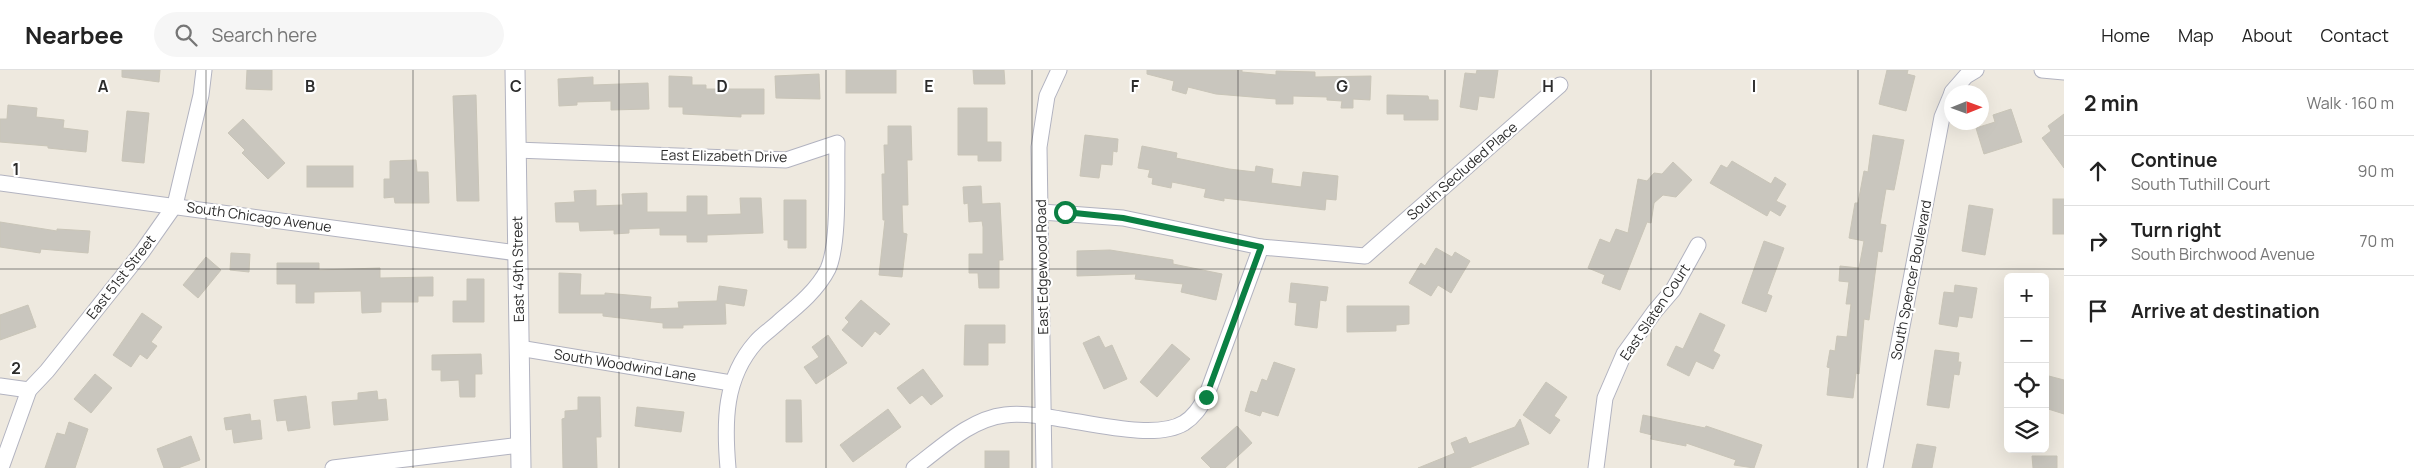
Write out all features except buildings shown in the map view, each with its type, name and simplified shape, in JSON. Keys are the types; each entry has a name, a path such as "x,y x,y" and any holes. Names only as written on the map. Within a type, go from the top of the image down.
{"street":[{"name":"East 51st Street","path":"1,468 29,390 47,372 142,252 175,205 201,94 204,70"},
{"name":"East 49th Street","path":"514,70 521,468"},
{"name":"East Edgewood Road","path":"1044,468 1042,212 1039,147 1047,96 1060,70"},
{"name":"South Spencer Boulevard","path":"1959,85 1966,76 1976,70"},
{"path":"2042,70 2064,72"},
{"name":"South Secluded Place","path":"1261,247 1365,256 1560,85"},
{"name":"South Spencer Boulevard","path":"1875,468 1944,112"},
{"name":"East Elizabeth Drive","path":"516,150 786,160 837,143 836,229 828,267 817,285 801,303 756,342 731,383 726,412 728,468"},
{"name":"South Chicago Avenue","path":"0,182 517,253"},
{"path":"914,468 971,427 1004,415 1043,416 1134,430 1159,430 1183,424 1197,413 1206,397 1261,247 1123,218 1042,212"},
{"name":"East Slaten Court","path":"1596,468 1605,398 1624,354 1655,311 1673,290 1698,244"},
{"name":"South Woodwind Lane","path":"519,348 731,383"},
{"path":"0,386 29,390"},
{"path":"333,468 520,445"}],"route":[{"path":"1065,212 1123,218 1261,247 1206,397"}]}
